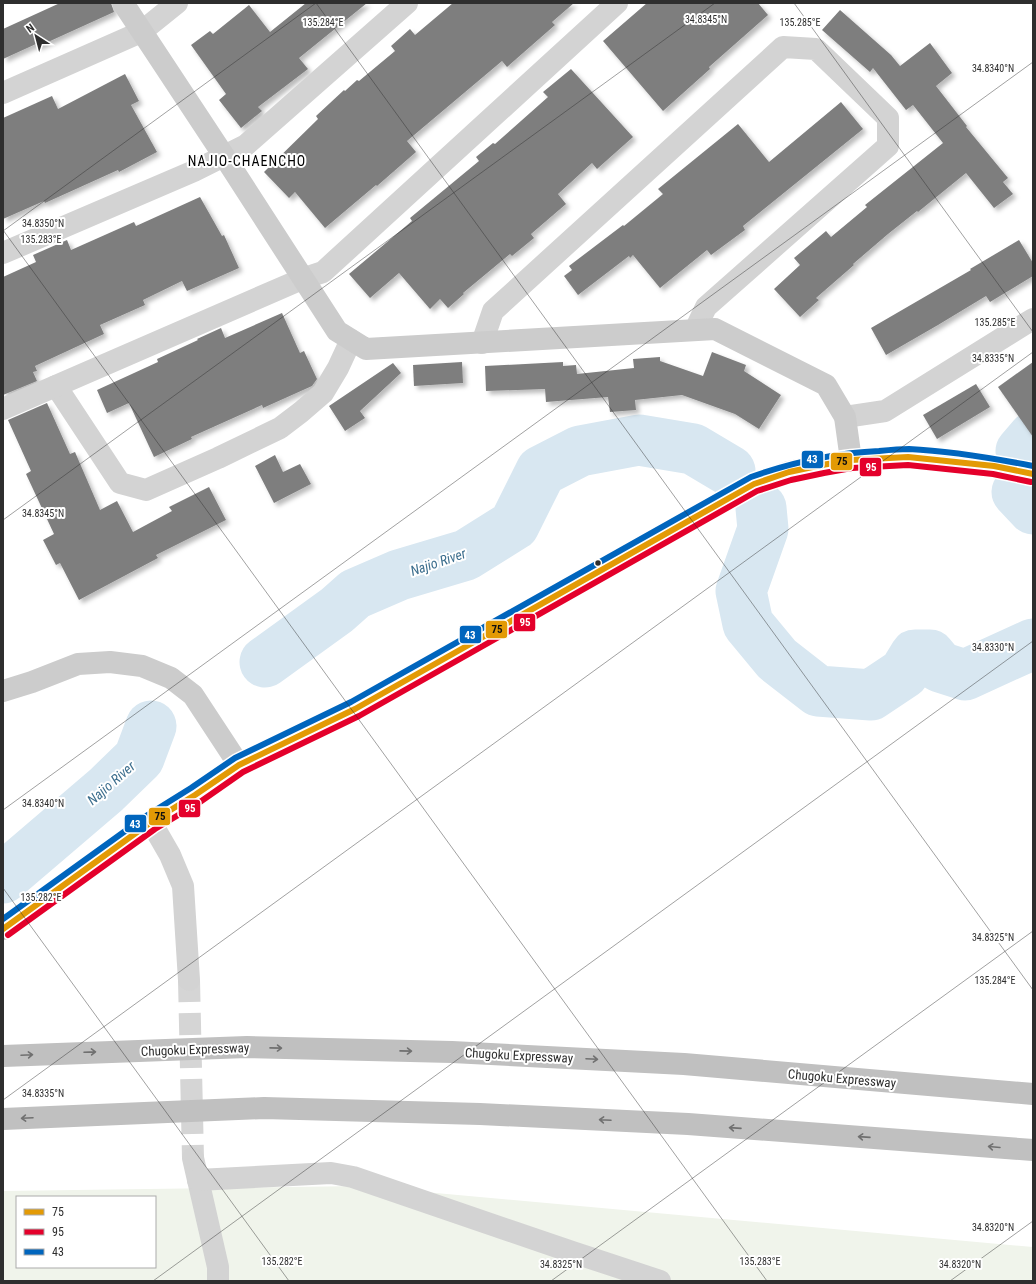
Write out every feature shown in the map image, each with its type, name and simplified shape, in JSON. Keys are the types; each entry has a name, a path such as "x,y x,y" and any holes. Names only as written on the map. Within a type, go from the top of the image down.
{"highway":[{"path":"3,929 151,822 195,795 239,765 355,709 754,484 789,472 851,460 908,457 994,466 1033,474"},
{"name":"Chugoku Expressway","path":"3,1056 247,1047 452,1052 684,1064 1033,1094"},
{"path":"3,1119 264,1108 480,1114 696,1125 1033,1150"}],"street":[{"path":"123,3 337,331 351,340 366,349 715,329 826,384 845,417 851,460"},
{"path":"3,94 141,32 177,3"},
{"path":"3,253 194,171 246,146 407,3"},
{"path":"3,408 302,279 323,272 617,3"},
{"path":"482,343 493,311 783,47 816,49 888,118 888,146 706,307 695,330"},
{"path":"845,417 885,411 1033,319"},
{"path":"56,386 120,483 146,490 218,458 273,431 296,416 323,393 338,368 351,340"},
{"path":"3,691 32,682 78,664 110,662 142,666 171,678 193,696 239,765"},
{"path":"151,822 170,856 183,886 189,980"},
{"path":"193,1158 218,1267 218,1281"},
{"path":"198,1180 331,1173 353,1177 660,1281"}],"shaded area":[{"path":"359,1186 1033,1247 1033,1281 3,1281 3,1191"}],"building":[{"path":"60,3 111,3 114,12 37,47 36,44 3,59 3,29"},
{"path":"306,3 367,3 299,58 308,69 258,107 262,111 241,128 219,100 226,94 191,45 210,31 213,34 249,5 270,32"},
{"path":"453,3 574,3 552,22 555,25 507,67 502,61 407,141 416,152 325,228 295,192 289,198 264,172 318,119 316,116 344,90 345,91 357,80 359,81 395,51 391,46 410,29 415,35"},
{"path":"647,3 758,3 768,15 709,67 710,69 663,111 603,41"},
{"path":"840,10 891,55 900,66 930,43 952,73 936,86 967,126 966,127 1008,178 1003,182 1013,194 994,208 966,173 888,234 853,264 854,265 816,298 819,300 800,317 774,289 800,265 794,258 826,231 831,237 867,207 865,205 943,143 913,105 906,110 873,68 870,72 822,30"},
{"path":"571,69 633,137 597,169 592,163 558,194 566,204 531,234 534,238 512,256 510,254 463,293 464,294 448,308 440,299 430,309 399,273 370,298 349,274 412,221 410,218 479,161 476,157 493,143 495,144 548,97 543,92"},
{"path":"125,74 139,101 131,105 157,152 119,172 118,170 45,203 44,201 3,219 3,118 52,96 58,109"},
{"path":"841,102 863,129 743,226 745,230 711,255 707,250 660,288 633,255 630,258 629,256 578,295 564,276 572,270 569,266 623,225 624,226 663,194 658,189 738,124 769,162"},
{"path":"200,197 222,236 224,235 239,268 187,291 182,281 143,300 145,305 100,325 104,334 35,366 37,371 33,372 37,381 3,395 3,277 36,262 33,255 67,240 71,250 134,222 136,226"},
{"path":"1019,240 1033,263 1033,276 990,302 986,296 886,355 871,328 971,270 970,269"},
{"path":"282,313 300,353 304,351 317,379 312,386 263,408 262,405 191,437 192,439 154,457 129,403 107,413 97,390 158,362 157,359 221,328 225,338"},
{"path":"712,352 746,365 744,371 781,395 759,429 735,414 682,395 635,400 636,410 610,412 608,397 546,402 545,389 486,391 485,366 563,362 563,366 576,365 577,374 634,368 633,359 660,357 660,361 703,376"},
{"path":"462,362 463,383 414,386 413,365"},
{"path":"1033,362 1033,437 998,387"},
{"path":"393,363 401,373 360,411 365,418 345,431 329,406"},
{"path":"976,384 990,407 937,439 923,415"},
{"path":"47,403 70,454 75,452 100,510 117,501 133,532 172,511 169,507 209,487 226,520 156,555 158,558 79,600 60,563 56,565 43,540 54,534 26,474 31,471 8,420"},
{"path":"275,455 283,472 300,464 311,484 274,503 255,466"}],"waterway":[{"name":"Najio River","path":"1021,451 1033,437"},
{"name":"Najio River","path":"265,662 337,610 355,594 399,575 466,555 514,525 541,471 580,451 639,440 693,449 730,471"},
{"name":"Najio River","path":"1017,492 1033,509"},
{"name":"Najio River","path":"761,508 763,529 741,591 748,624 777,659 818,691 871,695 904,673 915,655 930,655 940,667 965,675 1033,644"},
{"name":"Najio River","path":"3,878 106,790 139,758 151,726"}],"tunnel":[{"path":"189,980 193,1158"}],"transit line":[{"name":"43","path":"3,919 146,816 235,758 351,702 751,477 782,467 830,456 902,449 956,453 1033,466"},
{"name":"75","path":"3,929 151,822 195,795 239,765 355,709 754,484 789,472 822,465 851,460 908,457 994,466 1033,474"},
{"name":"95","path":"8,935 155,829 200,802 243,772 359,716 757,491 791,480 852,468 908,465 993,474 1031,482"}],"district":[{"name":"NAJIO-CHAENCHO","path":"247,161"}]}
